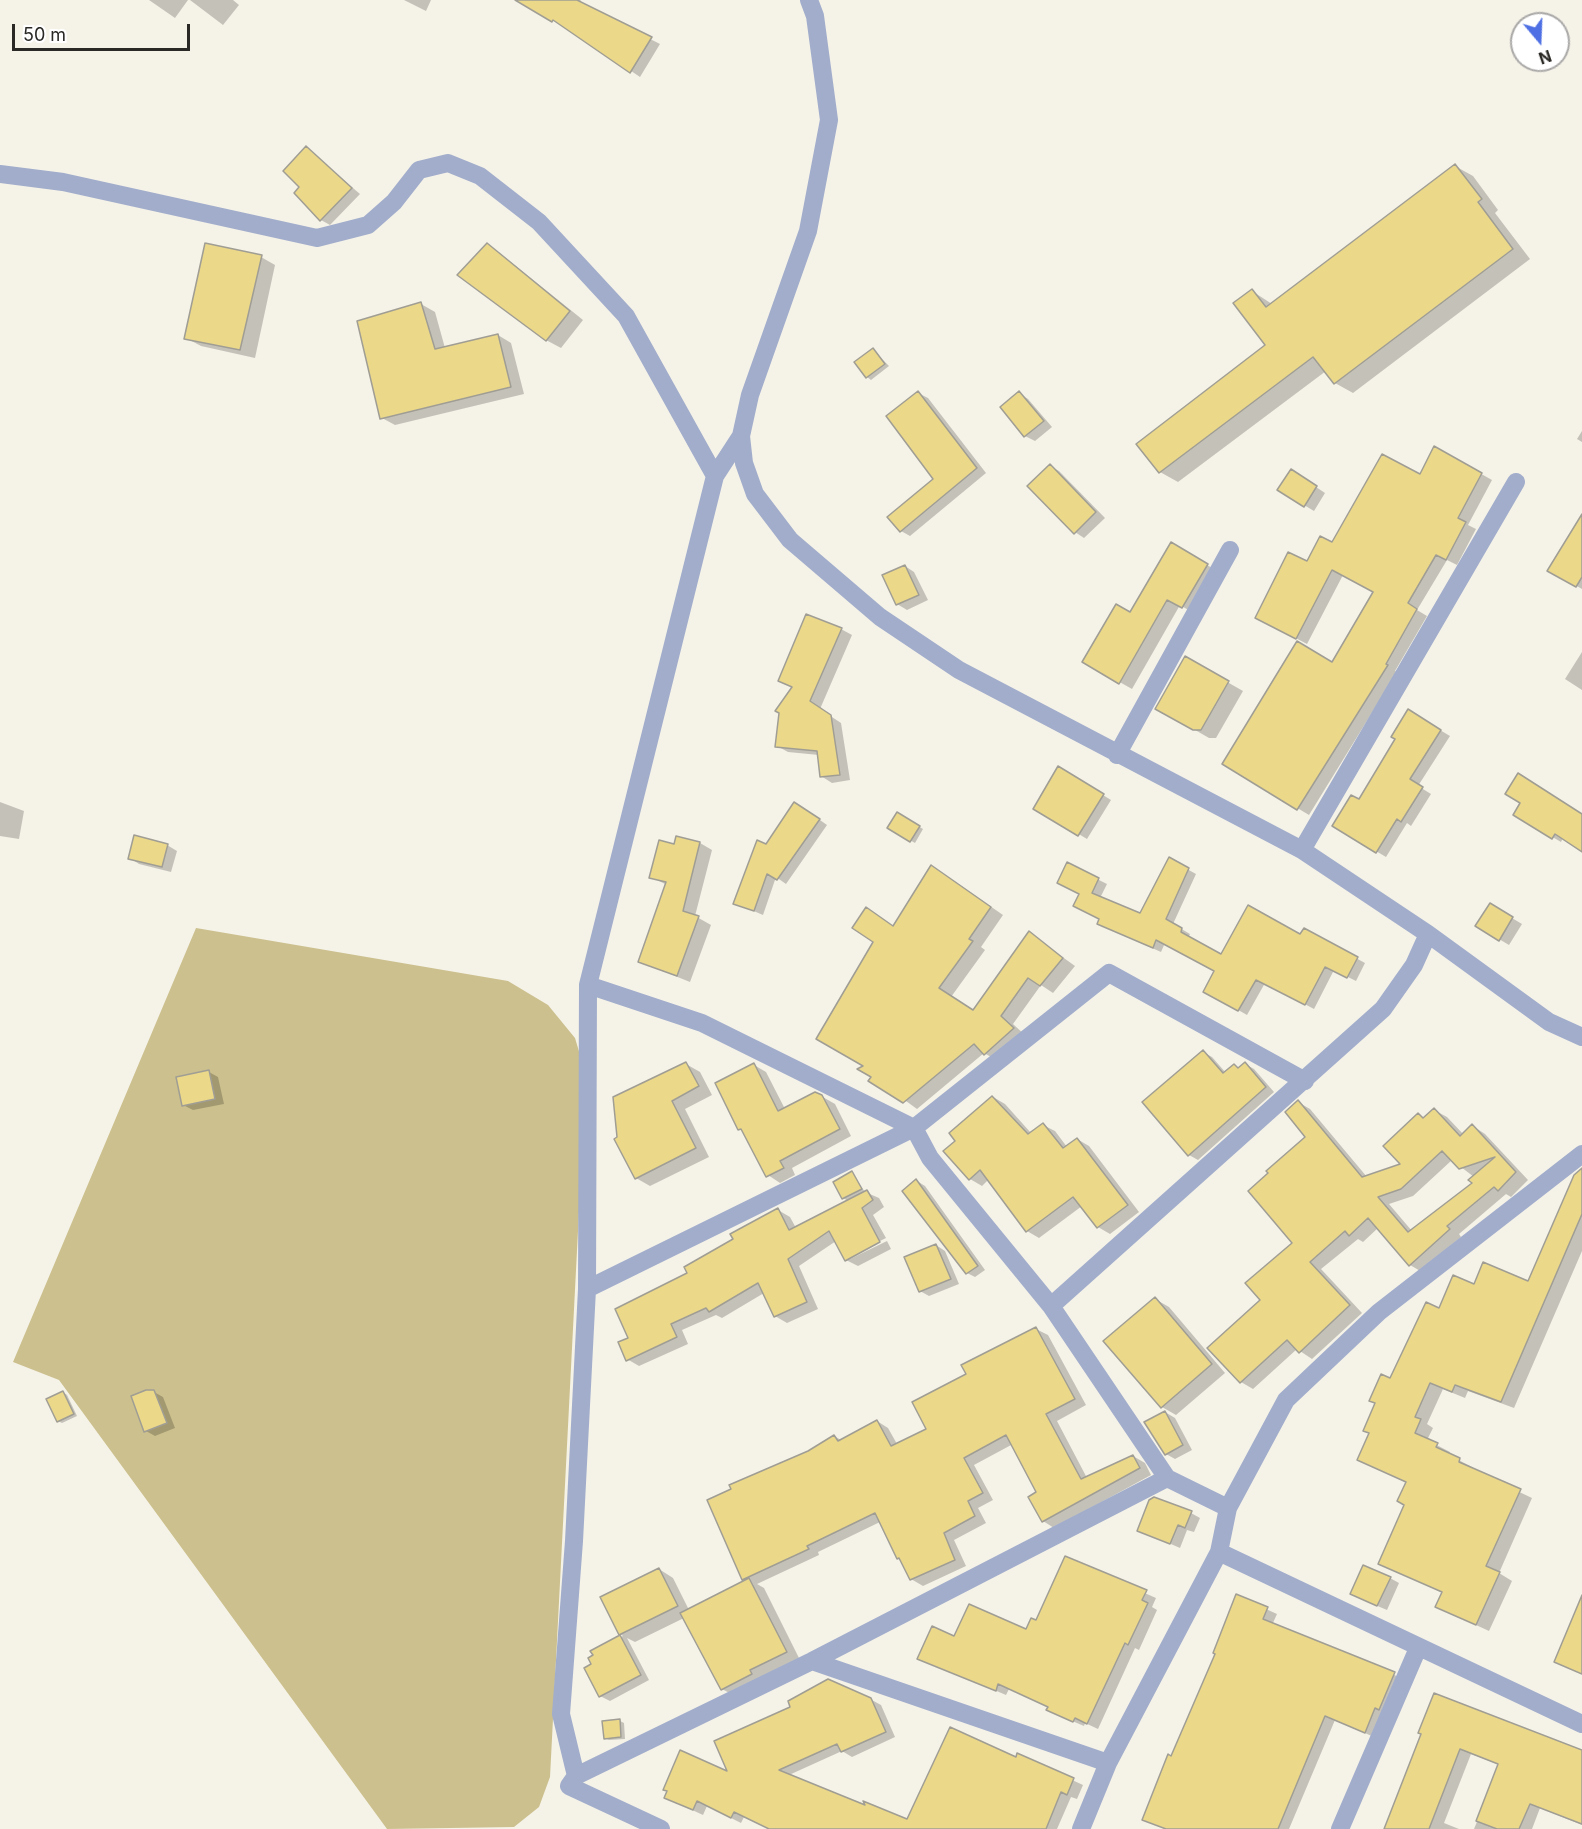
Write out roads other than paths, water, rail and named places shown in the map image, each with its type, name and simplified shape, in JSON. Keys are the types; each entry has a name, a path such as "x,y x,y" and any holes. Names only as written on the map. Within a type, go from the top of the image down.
{"street":[{"path":"809,0 815,16 829,120 808,231 750,395 741,436 744,463 755,494 790,540 880,617 959,670 1117,755 1302,850 1428,934 1549,1022 1582,1037"},
{"path":"0,174 63,182 317,238 368,225 394,202 419,170 448,163 480,176 539,222 626,316 715,476"},
{"path":"576,1776 561,1714 574,1541 587,1289 588,985 715,476 741,436"},
{"path":"1302,850 1516,482"},
{"path":"1117,755 1230,550"},
{"path":"1051,1306 1383,1009 1414,965 1428,934"},
{"path":"587,1289 914,1128 1109,973 1305,1081"},
{"path":"588,985 702,1023 914,1128 930,1158 1051,1306 1167,1478 1228,1508"},
{"path":"1081,1829 1108,1763 1220,1552 1228,1508 1286,1400 1379,1312 1582,1154"},
{"path":"662,1829 569,1786 576,1776 812,1661 1167,1478"},
{"path":"1220,1552 1582,1724"},
{"path":"1340,1829 1418,1648"},
{"path":"812,1661 1108,1763"}]}
